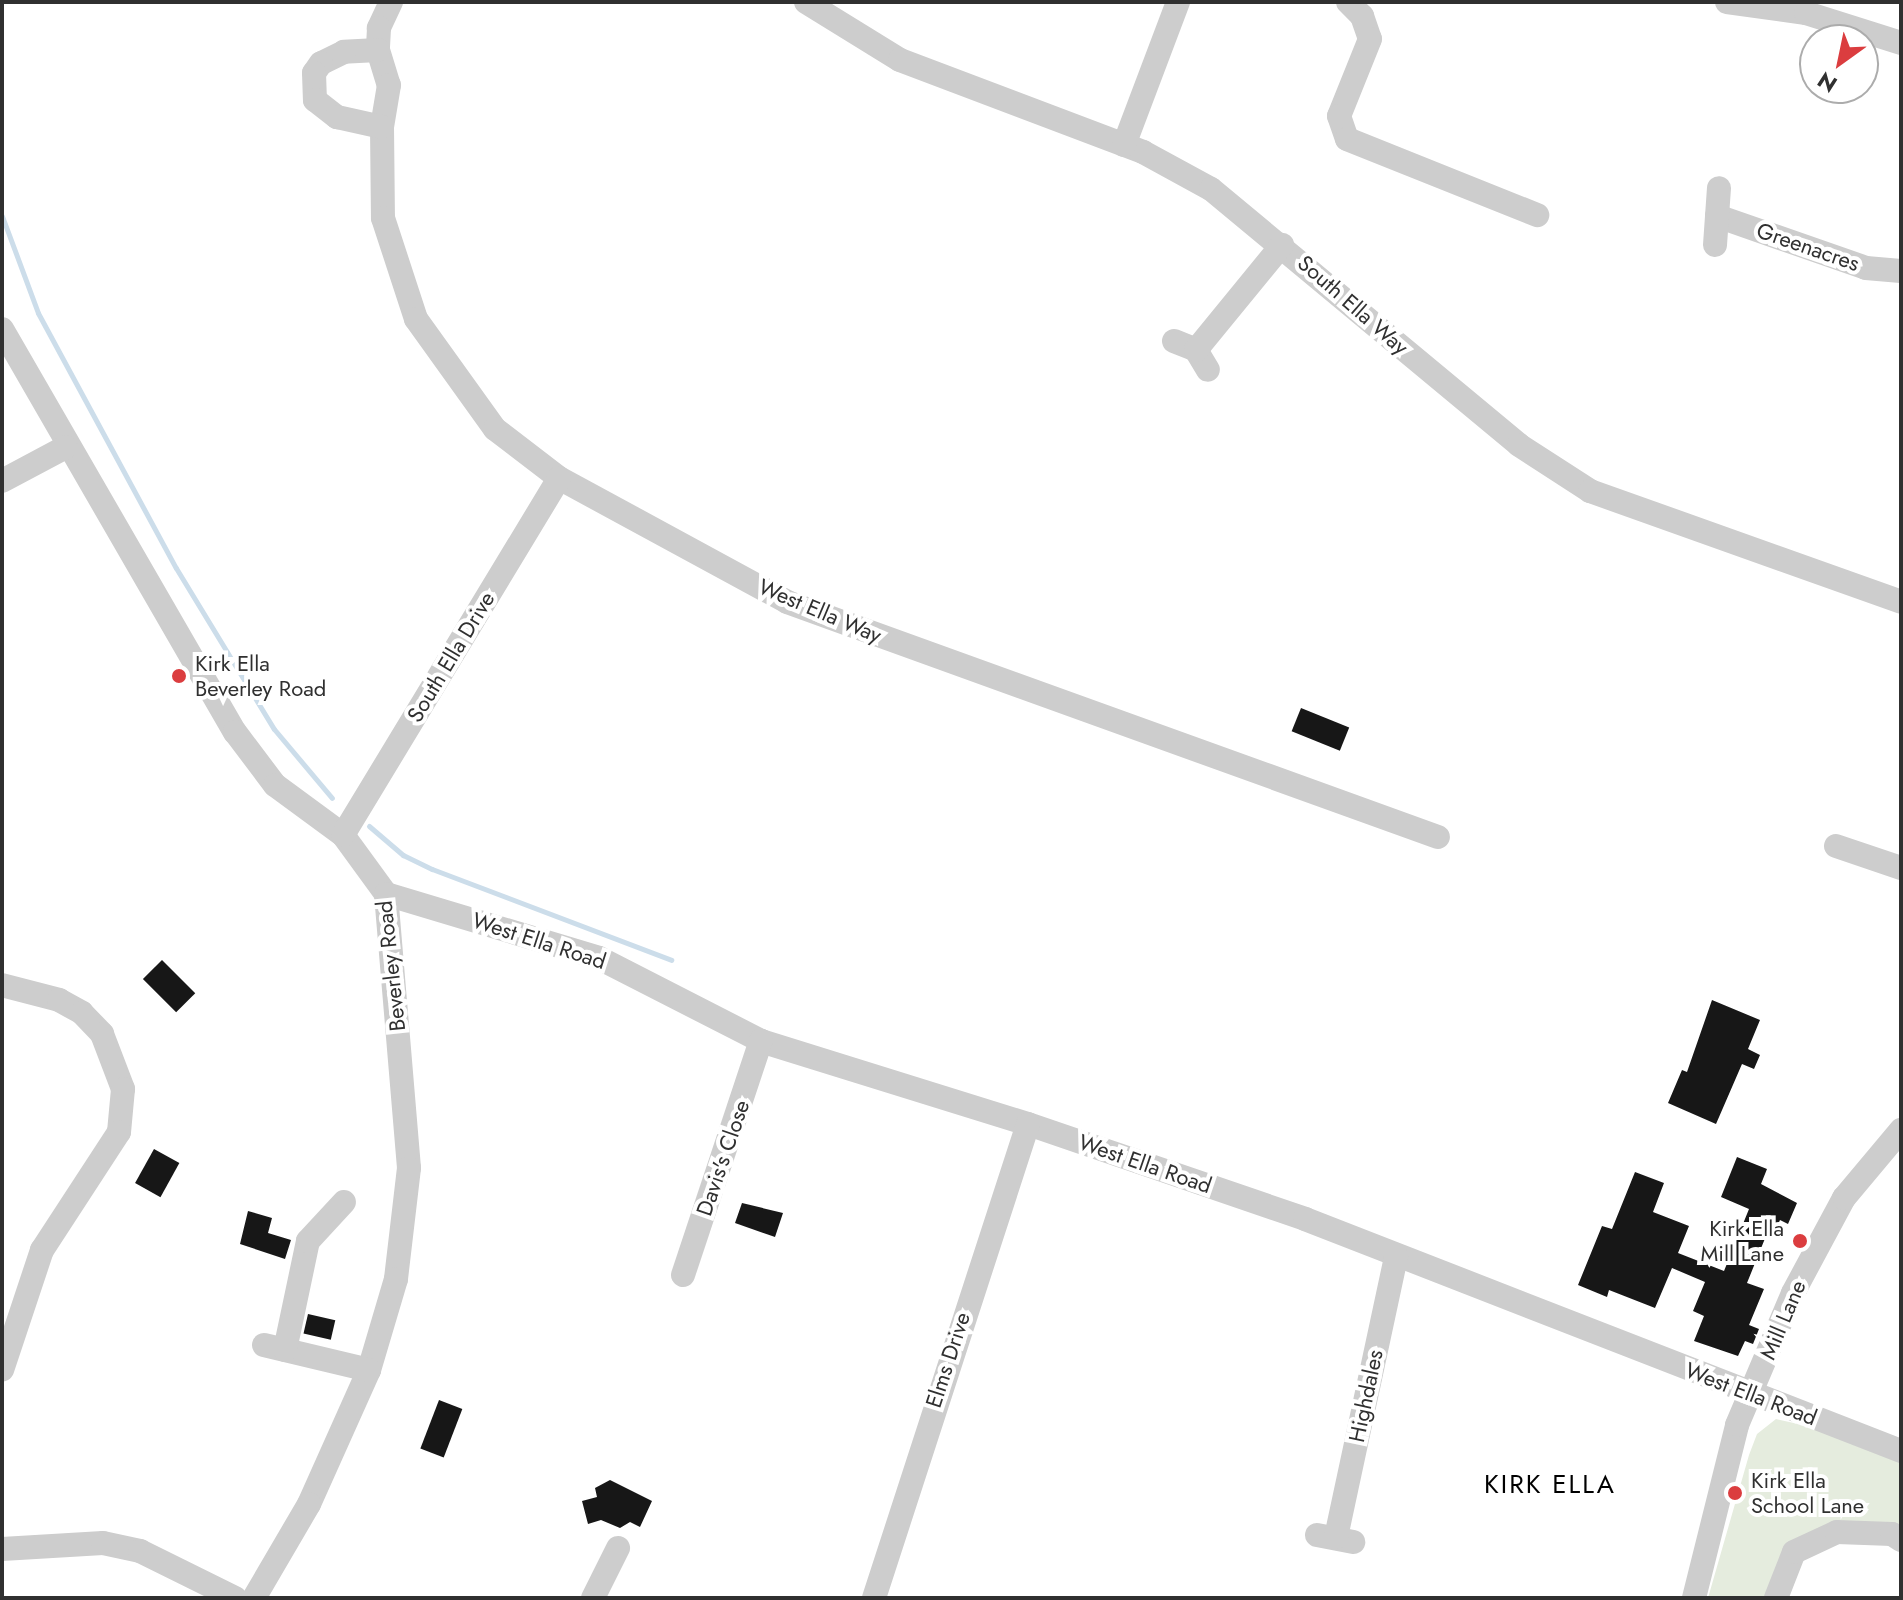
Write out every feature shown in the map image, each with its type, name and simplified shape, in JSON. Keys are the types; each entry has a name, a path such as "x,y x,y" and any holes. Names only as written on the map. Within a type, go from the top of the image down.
{"street":[{"name":"West Ella Way","path":"391,2 379,28 378,50 389,85 382,127 383,218 416,319 495,429 559,478 787,602 1438,837"},
{"name":"South Ella Way","path":"806,2 900,60 1124,145 1211,189 1508,436 1590,491 1901,602"},
{"path":"1124,145 1178,2"},
{"path":"1348,2 1362,16 1370,39 1339,116 1347,139 1537,215"},
{"path":"1727,2 1806,13 1901,43"},
{"path":"378,50 344,52 321,63 314,73 315,100 337,117 382,127"},
{"path":"1715,245 1719,188"},
{"name":"Greenacres","path":"1717,216 1866,268 1901,271"},
{"path":"1193,354 1282,245"},
{"name":"Beverley Road","path":"2,329 66,447 235,732 275,785 343,835 386,894 409,1168 396,1279 369,1370 309,1504 254,1598"},
{"path":"2,481 66,447"},
{"name":"South Ella Drive","path":"343,835 559,478"},
{"path":"1836,846 1901,868"},
{"name":"West Ella Road","path":"386,894 599,958 761,1041 1028,1124 1396,1256 1901,1451"},
{"path":"2,985 59,1000 82,1013 102,1034 123,1089 119,1132 42,1250 2,1370"},
{"name":"Davis's Close","path":"683,1275 761,1041"},
{"name":"Elms Drive","path":"874,1598 1028,1124"},
{"name":"Mill Lane","path":"1694,1598 1749,1393 1824,1230 1844,1198 1901,1130"},
{"path":"339,1214 308,1241 274,1348 369,1370"},
{"name":"Highdales","path":"1335,1538 1396,1256"},
{"path":"1776,1598 1794,1552 1823,1538 1837,1532 1892,1534 1901,1540"},
{"path":"2,1549 103,1543 140,1551 235,1598"},
{"path":"593,1598 618,1548"}],"shaded area":[{"path":"1776,1419 1843,1434 1901,1463 1901,1529 1820,1528 1767,1598 1708,1598 1749,1455 1757,1434"}],"building":[{"path":"1301,708 1349,727 1340,751 1292,731"},
{"path":"162,960 195,993 176,1012 143,979"},
{"path":"1712,1000 1760,1020 1748,1049 1760,1055 1754,1069 1742,1064 1716,1124 1668,1103 1682,1070 1687,1072"},
{"path":"154,1149 179,1163 160,1197 135,1183"},
{"path":"1737,1157 1767,1169 1761,1184 1797,1203 1788,1224 1780,1220 1772,1238 1766,1236 1747,1283 1764,1289 1749,1325 1759,1329 1753,1344 1745,1341 1738,1356 1694,1341 1704,1316 1693,1311 1705,1282 1672,1268 1655,1308 1609,1290 1607,1297 1578,1285 1602,1226 1612,1229 1635,1172 1664,1183 1653,1212 1689,1226 1678,1253 1724,1271 1749,1209 1721,1197"},
{"path":"742,1203 783,1213 775,1237 735,1223"},
{"path":"248,1211 272,1218 268,1233 291,1240 285,1259 240,1244"},
{"path":"308,1314 335,1320 331,1340 304,1333"},
{"path":"439,1400 462,1409 444,1458 420,1449"},
{"path":"610,1480 652,1501 640,1527 630,1522 620,1528 601,1520 588,1524 582,1501 597,1497 595,1488"}],"waterway":[{"path":"2,216 38,313 176,568 274,729 332,798"},
{"path":"369,826 403,855 432,869 671,960"}],"place":[{"name":"Kirk Ella Beverley Road","path":"179,676"},
{"name":"Kirk Ella Mill Lane","path":"1800,1241"},
{"name":"Kirk Ella School Lane","path":"1735,1493"}],"district":[{"name":"KIRK ELLA","path":"1550,1485"}]}
